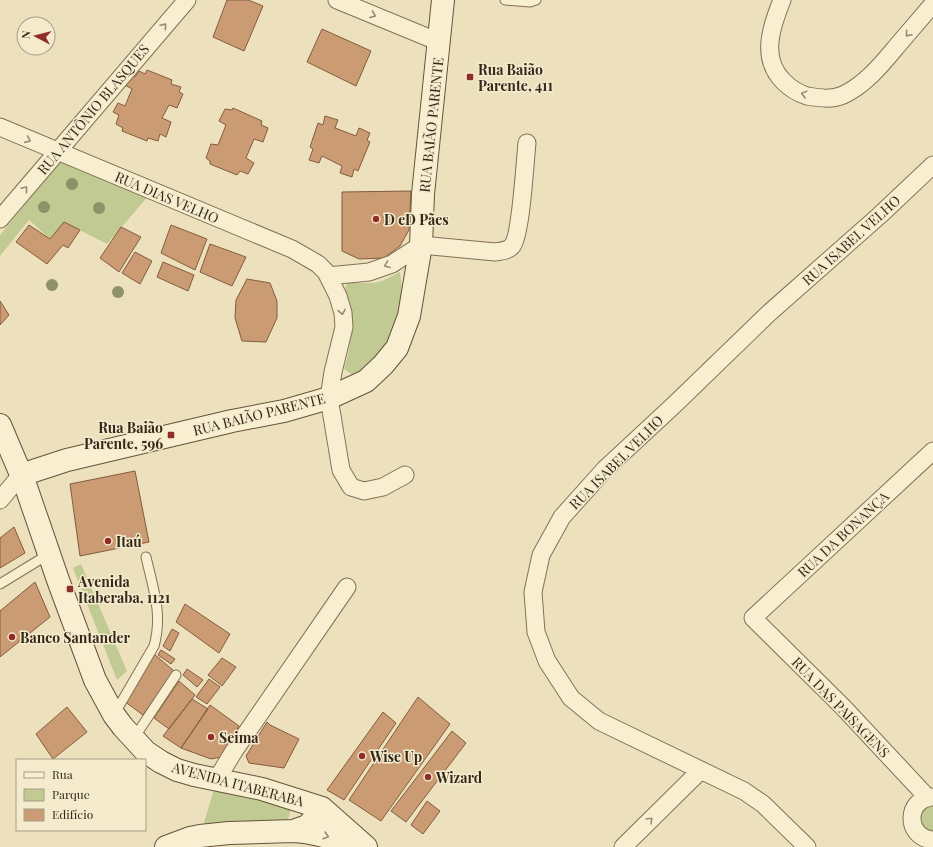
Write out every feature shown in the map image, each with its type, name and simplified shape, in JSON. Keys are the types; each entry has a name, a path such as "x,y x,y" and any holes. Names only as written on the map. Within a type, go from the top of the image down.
{"main road":[{"name":"RUA BAIÃO PARENTE","path":"21,475 67,460 232,421 284,411 329,398 366,381 383,365 397,348 408,316 421,245 424,194 442,0"},
{"name":"AVENIDA ITABERABA","path":"0,425 21,475 95,680 114,715 146,752 177,770 262,789 322,808 366,847"},
{"path":"294,831 307,826 319,814 322,808"},
{"path":"166,847 190,838 229,832 294,831 311,832 356,847"}],"street":[{"name":"RUA ANTÔNIO BLASQUES","path":"0,219 187,0"},
{"path":"337,0 439,42"},
{"path":"782,0 774,20 769,42 770,56 773,67 779,78 796,92 821,98 842,96 856,88 879,67 933,4"},
{"name":"RUA DIAS VELHO","path":"0,127 292,249 318,264 328,276 338,296 343,313 344,327 333,372 329,398 341,470 351,487 364,491 383,488 405,475"},
{"path":"328,276 369,272 381,268 392,264 421,245 495,252 506,251 512,246 518,232 527,143"},
{"name":"RUA ISABEL VELHO","path":"807,847 763,804 744,791 599,721 571,698 547,661 536,632 534,592 541,556 562,517 605,469 768,314 880,215 933,165"},
{"name":"RUA DA BONANÇA","path":"753,618 933,451"},
{"path":"0,500 21,475"},
{"path":"217,779 234,751 347,587"},
{"name":"RUA DAS PAISAGENS","path":"753,618 843,707 930,797"},
{"path":"623,847 700,770"},
{"path":"921,840 914,829 912,815 914,808 918,803 930,797"}],"lane":[{"path":"505,0 530,2 536,0"},
{"path":"0,584 49,554"},
{"path":"114,715 154,646 157,634 158,605 146,557"},
{"path":"134,738 176,675"}],"green space":[{"path":"64,157 150,194 107,244 64,222 50,239 29,220 0,256 0,235"},
{"path":"400,272 402,313 382,352 370,368 353,375 344,369 351,337 350,317 346,295 347,283 374,283 382,281"},
{"path":"81,564 127,671 117,680 73,568"},
{"path":"217,779 291,807 289,817 284,825 200,836"},
{"path":"933,805 933,831 926,832 915,815 917,811"}],"building":[{"path":"227,0 248,0 263,6 244,51 213,37"},
{"path":"322,29 371,51 356,86 307,62"},
{"path":"147,70 172,80 171,84 181,87 179,92 183,94 177,108 169,105 162,118 171,122 166,137 160,134 158,141 148,138 147,141 122,131 123,128 116,124 119,115 113,112 118,103 125,106 132,89 125,85 131,74 135,77 139,71 145,74"},
{"path":"233,108 262,121 261,125 268,128 263,142 254,139 246,158 254,163 248,174 240,171 237,175 210,164 210,161 206,158 211,144 218,145 226,125 219,121 225,109 232,110"},
{"path":"325,116 338,120 335,128 356,136 359,128 370,133 367,140 370,142 358,171 354,169 352,177 340,173 342,166 322,156 319,163 309,160 313,149 310,147 318,123 323,125"},
{"name":"D eD Pães","path":"411,191 409,230 400,246 384,258 359,259 342,251 342,192"},
{"path":"64,222 80,230 68,248 63,245 47,264 16,242 29,225 50,239"},
{"path":"171,225 207,239 195,270 161,253"},
{"path":"121,227 141,237 119,272 100,258"},
{"path":"210,244 246,257 232,286 200,272"},
{"path":"135,252 152,261 140,284 122,273"},
{"path":"163,262 194,275 188,291 157,277"},
{"path":"247,279 270,283 277,301 277,318 266,342 242,341 235,318 236,300"},
{"path":"0,301 9,315 0,325"},
{"path":"135,471 149,542 80,556 70,484"},
{"path":"14,527 25,553 0,568 0,538"},
{"name":"Banco Santander","path":"35,582 50,617 0,657 0,611"},
{"path":"185,604 230,634 219,653 176,622"},
{"path":"172,629 179,633 170,651 163,646"},
{"path":"161,650 175,659 171,664 158,655"},
{"path":"154,654 174,671 143,715 124,701"},
{"path":"222,658 236,667 222,686 208,675"},
{"path":"187,669 203,680 197,687 183,675"},
{"path":"209,679 220,687 207,704 196,697"},
{"path":"179,681 195,695 169,729 154,718"},
{"path":"418,697 450,724 381,821 349,800"},
{"path":"192,699 208,709 181,748 163,736"},
{"name":"Seima","path":"210,705 239,726 221,757 211,759 181,748"},
{"path":"67,707 87,732 53,759 36,734"},
{"name":"Wise Up","path":"383,712 396,723 344,800 327,790"},
{"path":"267,722 270,725 299,739 284,768 249,763 246,756"},
{"name":"Wizard","path":"452,731 466,743 406,822 391,811"},
{"path":"427,801 440,811 423,834 411,825"}],"place":[{"name":"Rua Baião Parente, 411","path":"470,77"},
{"name":"D eD Pães","path":"376,219"},
{"name":"Rua Baião Parente, 596","path":"171,435"},
{"name":"Itaú","path":"108,541"},
{"name":"Avenida Itaberaba, 1121","path":"70,589"},
{"name":"Banco Santander","path":"12,637"},
{"name":"Seima","path":"211,737"},
{"name":"Wise Up","path":"362,756"},
{"name":"Wizard","path":"428,777"}]}
